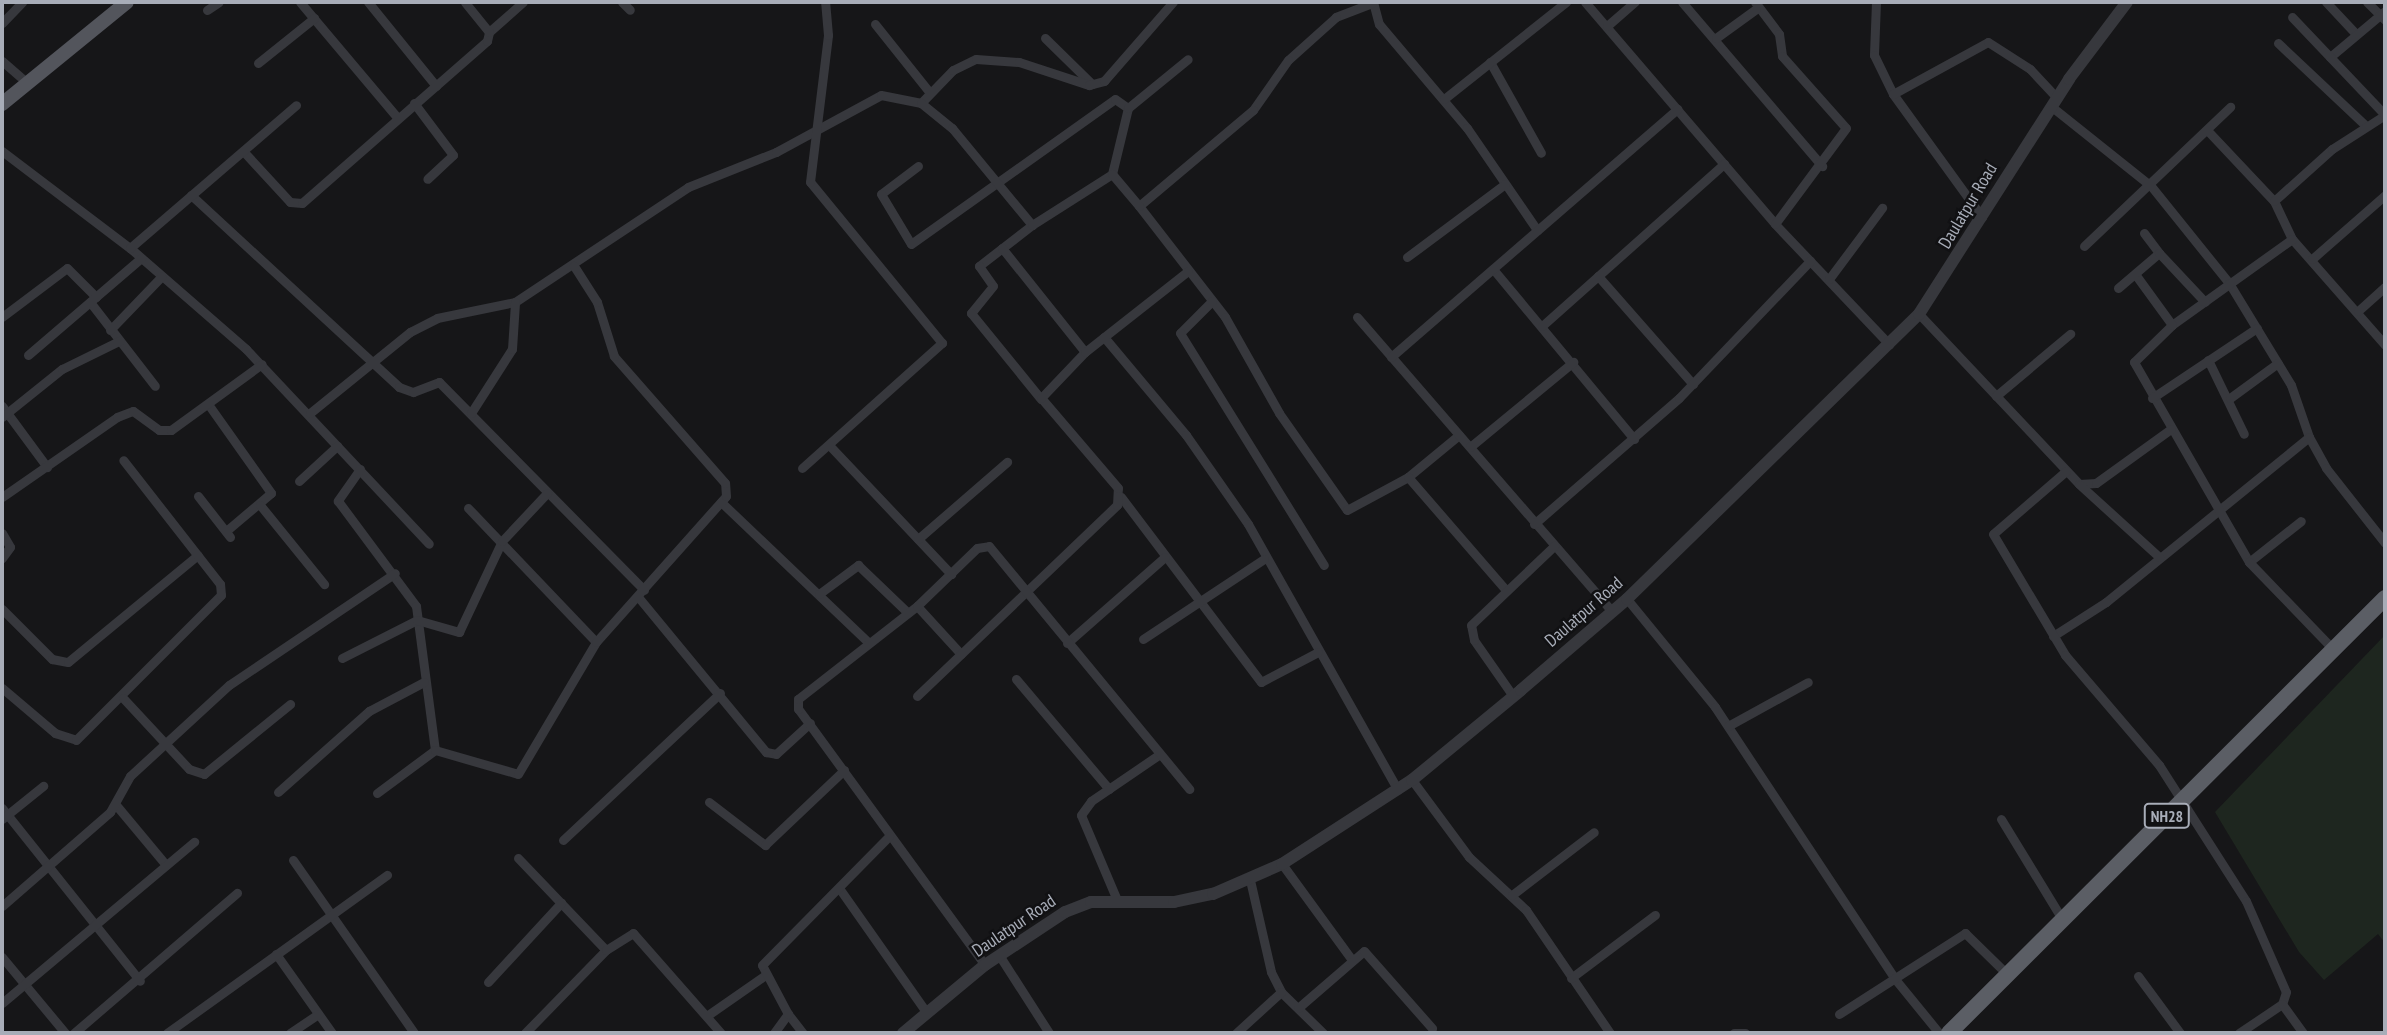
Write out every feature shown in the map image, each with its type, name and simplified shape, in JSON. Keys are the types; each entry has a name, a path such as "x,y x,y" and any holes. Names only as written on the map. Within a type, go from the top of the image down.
{"highway":[{"name":"NH28","path":"1950,1033 2385,598"}],"main road":[{"path":"2,104 127,2"}],"street":[{"path":"2,23 22,2"},
{"path":"207,10 219,2"},
{"path":"300,2 397,117"},
{"path":"368,2 436,86"},
{"path":"465,2 489,32"},
{"path":"244,152 290,202 302,203 397,117 436,86 523,2"},
{"path":"622,2 631,10"},
{"path":"802,468 942,343 810,182 814,129 828,35 825,2"},
{"path":"1093,84 1126,62 1174,2"},
{"path":"1139,206 1253,110 1288,60 1336,17 1373,2 1379,24 1444,99 1537,230"},
{"path":"1444,99 1566,2"},
{"path":"1585,2 1775,223 1889,344"},
{"path":"1607,26 1635,2"},
{"path":"1682,2 1716,38 1822,166"},
{"path":"1875,2 1874,55 1893,94 1982,216"},
{"name":"Daulatpur Road","path":"903,1033 985,965 1065,912 1116,900 1174,902 1250,880 1282,864 1412,780 1513,696 1627,599 1919,314 2054,102 2127,2"},
{"path":"2326,2 2355,33"},
{"path":"2330,57 2355,33 2384,15 2367,2"},
{"path":"1716,38 1755,5 1779,34 1782,56 1844,122 1845,134 1775,223"},
{"path":"2274,201 2366,126 2385,114 2292,17"},
{"path":"258,63 314,18"},
{"path":"875,24 930,93"},
{"path":"1045,38 1093,84"},
{"path":"1893,94 1988,41 2030,69 2054,102 2151,186 2229,283 2278,363 2309,437 2385,543"},
{"path":"2278,43 2366,126"},
{"path":"921,103 953,69 976,59 1019,62 1093,84"},
{"path":"1188,59 1128,108 1112,174 1032,225 979,266 993,286 971,313 1121,497 1261,682 1318,652"},
{"path":"2,61 27,83"},
{"path":"1490,62 1541,153"},
{"path":"310,413 368,361 437,318 515,302 574,266 688,187 776,152 881,95 921,103 952,128 996,178 1032,225"},
{"path":"918,166 881,194 911,244 996,178 1115,99 1128,108"},
{"path":"414,103 453,150 427,179"},
{"path":"130,248 296,105"},
{"path":"2084,246 2151,186 2230,107"},
{"path":"1391,357 1677,109"},
{"path":"2207,131 2274,201 2292,239 2358,311 2385,345"},
{"path":"2,150 130,248 262,364 429,544"},
{"path":"1542,326 1724,164"},
{"path":"1112,174 1212,300 1347,510 1408,477 1459,435"},
{"path":"1407,257 1505,184"},
{"path":"191,195 368,361 406,391 435,379 471,413 641,594 771,755 810,723"},
{"path":"2312,259 2385,195"},
{"path":"1829,279 1882,208"},
{"path":"2144,233 2204,302"},
{"path":"2292,239 2172,325 2134,362 2152,398 2249,562 2334,650"},
{"path":"1002,248 1085,352"},
{"path":"2118,288 2159,253"},
{"path":"28,355 141,258"},
{"path":"1534,524 1634,439 1693,384 1810,261"},
{"path":"435,750 518,774 596,642 721,502 725,483 614,356 597,302 574,266"},
{"path":"2,317 67,268 93,300 110,330 155,386"},
{"path":"1493,269 1573,362 1634,439"},
{"path":"1041,399 1085,352 1188,271"},
{"path":"2135,274 2172,325"},
{"path":"1598,276 1693,384"},
{"path":"110,330 161,277"},
{"path":"2358,311 2385,287"},
{"path":"1212,300 1180,334 1324,565"},
{"path":"471,413 512,349 515,302"},
{"path":"1919,314 2066,471 2159,557"},
{"path":"1357,317 1612,611"},
{"path":"2152,398 2257,328"},
{"path":"1996,396 2070,334"},
{"path":"1104,337 1186,435 1248,524 1264,559 1398,790"},
{"path":"47,467 4,412 62,369 119,341"},
{"path":"2208,360 2230,398 2244,435"},
{"path":"1469,447 1573,362"},
{"path":"2230,398 2278,363"},
{"path":"2,497 125,413 141,413 165,431 208,404 262,364"},
{"path":"198,496 228,534 271,493 208,404"},
{"path":"2079,484 2096,483 2171,429"},
{"path":"2053,636 2159,557 2309,437"},
{"path":"829,445 951,574"},
{"path":"299,481 337,446"},
{"path":"2,688 68,740 86,734 221,595 198,555 123,460"},
{"path":"918,539 1007,462"},
{"path":"359,469 338,501 410,591 417,620 435,750"},
{"path":"2066,471 1993,534 2053,636 2183,801 2246,901 2283,980 2282,1004 2303,1033"},
{"path":"1408,477 1504,589"},
{"path":"342,659 417,620 459,632 502,541 547,493"},
{"path":"917,696 1027,592 1121,497"},
{"path":"721,502 869,643"},
{"path":"260,505 324,584"},
{"path":"468,508 596,642"},
{"path":"2249,562 2301,521"},
{"path":"2,533 10,547 2,558"},
{"path":"985,965 810,723 798,699 917,606 977,548 989,546 1189,789"},
{"path":"1513,696 1471,634 1473,619 1554,546"},
{"path":"2,609 52,659 68,662 198,555"},
{"path":"1067,643 1165,557"},
{"path":"1143,639 1264,559"},
{"path":"819,594 858,565 908,613"},
{"path":"2,906 116,805 130,776 229,685 395,573"},
{"path":"1627,599 1728,726 1895,979 1939,1033"},
{"path":"917,606 961,654"},
{"path":"1016,679 1109,789"},
{"path":"278,792 369,711 424,682"},
{"path":"1728,726 1808,682"},
{"path":"563,839 720,693"},
{"path":"123,698 189,769 204,774 290,704"},
{"path":"377,793 435,750"},
{"path":"1116,900 1081,815 1109,789 1160,754"},
{"path":"709,802 765,845 844,770"},
{"path":"1412,780 1469,857 1512,895 1610,1033"},
{"path":"43,786 4,814 99,922 140,981"},
{"path":"116,805 166,865"},
{"path":"2001,819 2062,919"},
{"path":"1512,895 1594,832"},
{"path":"803,1033 764,976 762,965 890,836"},
{"path":"2,1003 194,842"},
{"path":"518,858 606,950"},
{"path":"293,860 414,1033"},
{"path":"1282,864 1352,960"},
{"path":"167,1033 180,1029 276,954 387,875"},
{"path":"1250,880 1282,992 1323,1033"},
{"path":"839,888 927,1013"},
{"path":"74,1033 140,981 237,893"},
{"path":"488,982 561,903"},
{"path":"1572,978 1655,915"},
{"path":"525,1033 606,950 633,933 708,1015 721,1033"},
{"path":"1839,1014 1965,933 2008,975"},
{"path":"1298,1008 1352,960 1368,953 1432,1028"},
{"path":"276,954 332,1033"},
{"path":"999,955 1049,1033"},
{"path":"2,957 65,1033"},
{"path":"708,1015 764,976"},
{"path":"2138,976 2180,1033"},
{"path":"1236,1033 1282,992"},
{"path":"2239,1033 2282,1004"},
{"path":"290,1033 318,1014"},
{"path":"774,1033 788,1014"},
{"path":"1734,1033 1745,1033"}],"shaded area":[{"path":"2385,635 2385,943 2378,934 2324,980 2299,952 2215,812"}]}
